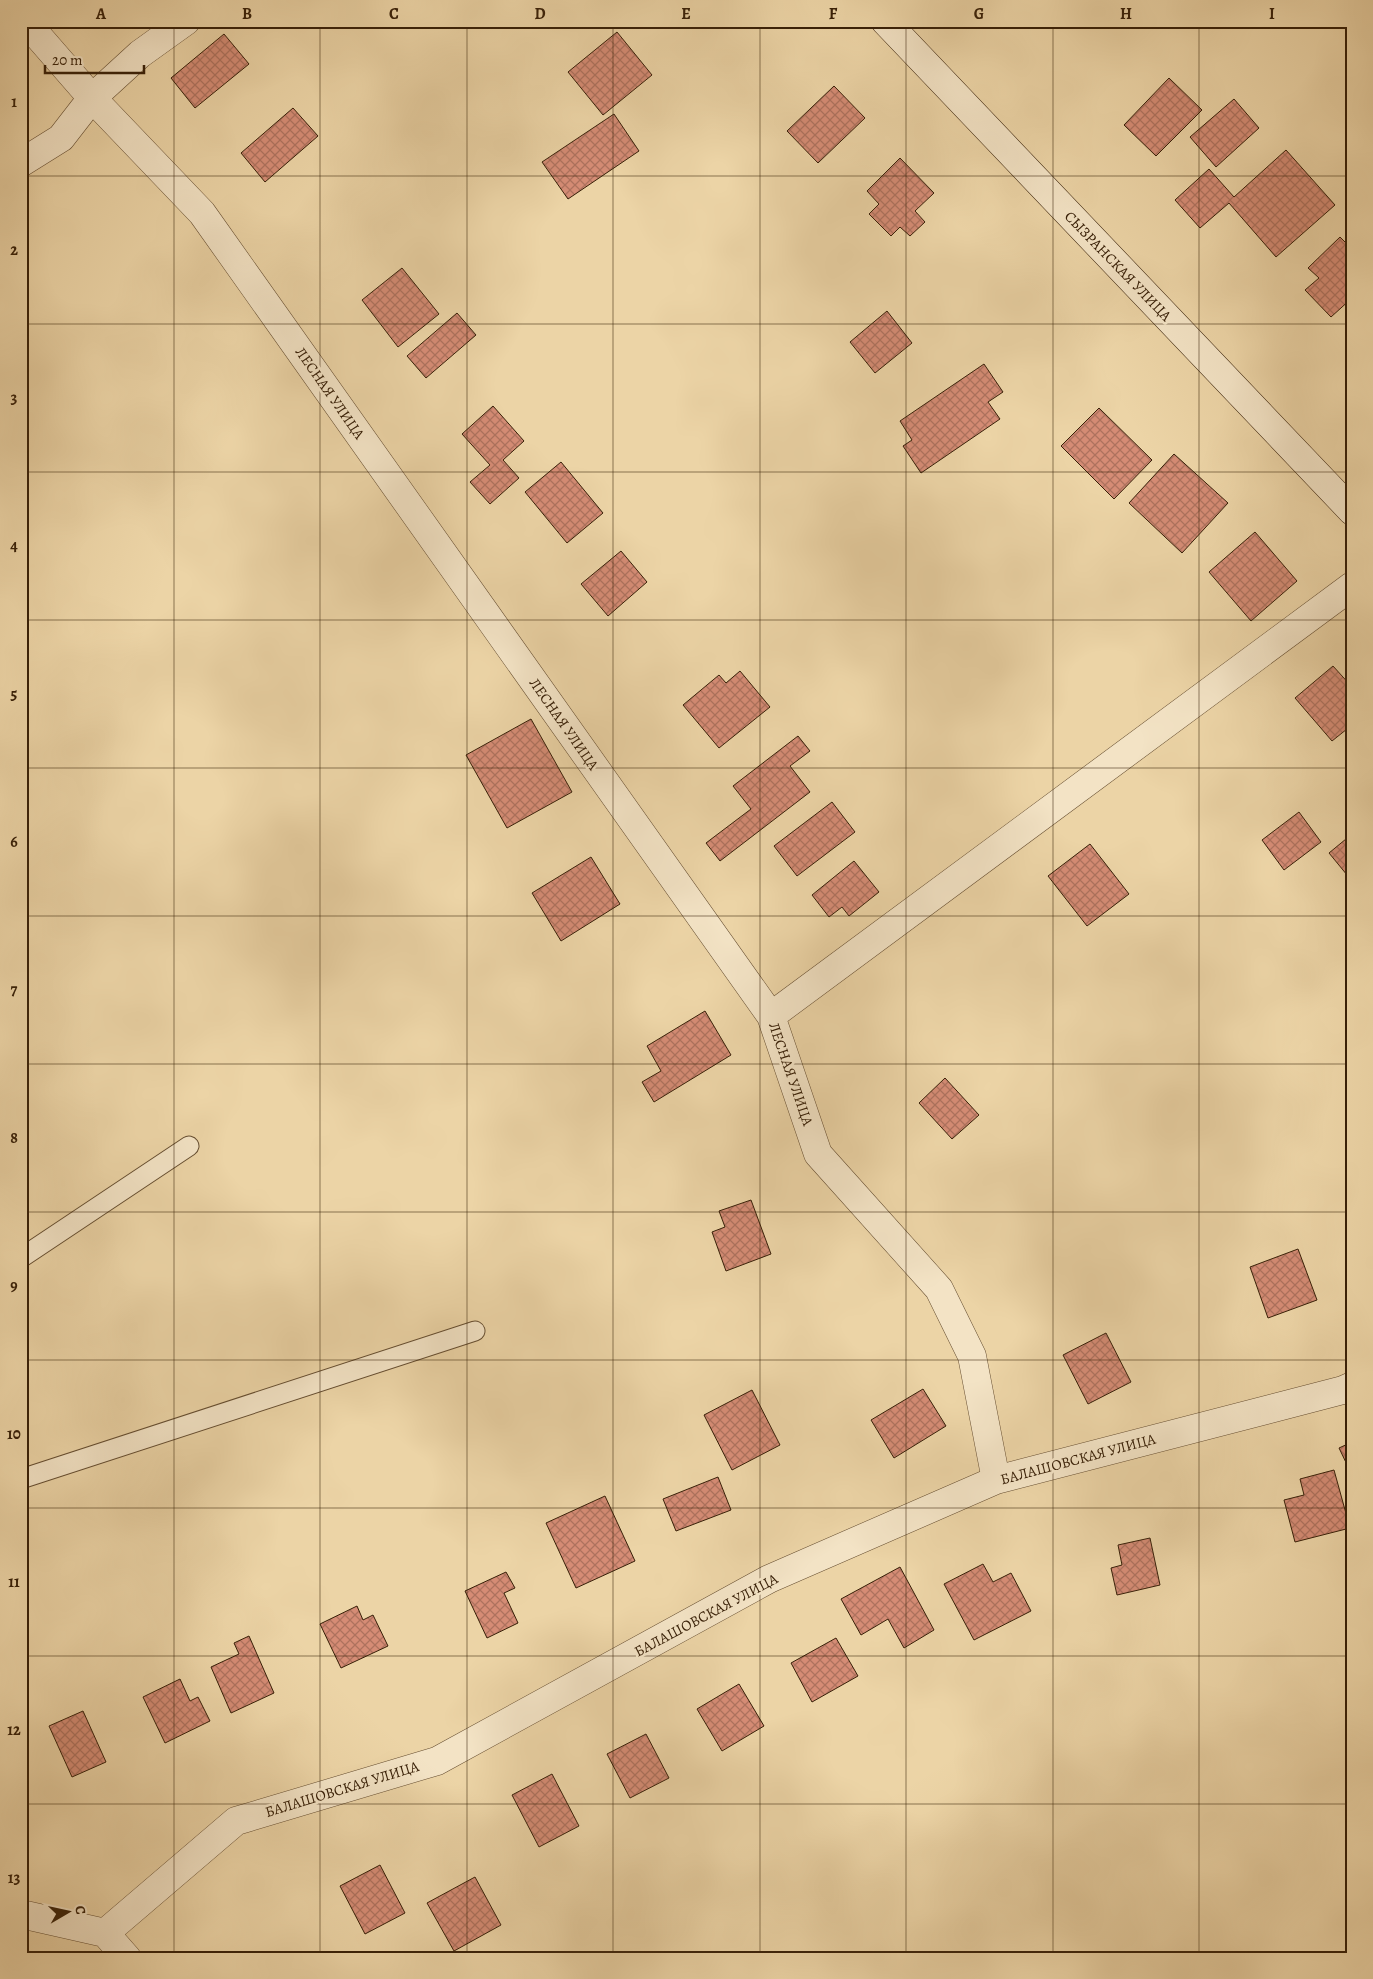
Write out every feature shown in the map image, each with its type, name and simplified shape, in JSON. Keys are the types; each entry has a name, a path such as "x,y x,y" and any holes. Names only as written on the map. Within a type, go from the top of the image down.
{"street":[{"name":"ЛЕСНАЯ УЛИЦА","path":"25,21 92,98 202,213 771,1016 818,1154 939,1289 972,1356 996,1480"},
{"path":"21,163 60,138 92,98 140,54 186,21"},
{"name":"СЫЗРАНСКАЯ УЛИЦА","path":"884,21 1352,511"},
{"path":"771,1016 1352,586"},
{"name":"БАЛАШОВСКАЯ УЛИЦА","path":"105,1933 236,1821 437,1761 768,1579 996,1480 1343,1390 1352,1386"},
{"path":"21,1914 105,1933 128,1958"}],"lane":[{"path":"21,1258 189,1146"},
{"path":"21,1479 475,1331"}],"building":[{"path":"617,32 652,75 603,115 568,72"},
{"path":"224,34 249,64 195,108 171,78"},
{"path":"1169,78 1202,110 1156,156 1124,125"},
{"path":"834,86 865,118 818,163 787,131"},
{"path":"1234,99 1259,128 1216,167 1190,137"},
{"path":"293,108 318,136 265,182 241,153"},
{"path":"614,114 639,151 568,199 542,162"},
{"path":"1286,150 1335,205 1276,257 1229,203 1200,228 1175,200 1209,169 1234,197"},
{"path":"900,158 934,193 915,211 925,222 910,236 900,227 891,236 869,214 879,204 867,191"},
{"path":"1340,237 1352,249 1352,298 1331,317 1305,290 1319,278 1308,268"},
{"path":"402,268 439,314 398,347 362,300"},
{"path":"887,311 912,343 875,373 850,342"},
{"path":"457,313 476,335 426,378 407,356"},
{"path":"984,364 1003,392 988,402 1000,419 921,473 903,446 912,440 900,421"},
{"path":"493,406 524,441 503,460 519,478 490,504 470,482 490,465 462,434"},
{"path":"1099,408 1152,460 1114,499 1061,446"},
{"path":"1174,454 1228,503 1182,553 1129,503"},
{"path":"561,462 603,513 567,543 525,492"},
{"path":"1255,532 1297,581 1251,621 1209,572"},
{"path":"621,551 647,582 608,616 581,584"},
{"path":"1333,666 1352,687 1352,725 1332,741 1295,698"},
{"path":"740,671 770,707 719,748 683,705 719,675 726,683"},
{"path":"531,719 572,792 507,828 466,755"},
{"path":"798,736 810,751 790,766 810,792 720,861 706,843 751,809 733,786"},
{"path":"832,802 855,832 797,876 774,846"},
{"path":"1299,812 1321,842 1284,870 1262,840"},
{"path":"1352,834 1352,881 1329,853"},
{"path":"1090,844 1129,894 1087,926 1048,876"},
{"path":"591,857 620,904 561,941 532,893"},
{"path":"854,861 879,892 849,916 842,907 829,917 812,895"},
{"path":"705,1011 731,1055 654,1102 642,1082 661,1071 647,1046"},
{"path":"945,1078 979,1115 952,1139 919,1103"},
{"path":"751,1200 771,1254 726,1271 712,1232 725,1227 719,1211"},
{"path":"1298,1249 1317,1300 1268,1318 1250,1267"},
{"path":"1106,1333 1131,1382 1088,1404 1063,1355"},
{"path":"923,1389 946,1426 894,1458 871,1420"},
{"path":"752,1390 780,1445 732,1470 704,1415"},
{"path":"1352,1442 1352,1475 1339,1448"},
{"path":"1334,1470 1350,1528 1295,1542 1284,1500 1304,1495 1300,1479"},
{"path":"718,1477 731,1510 676,1531 663,1499"},
{"path":"605,1496 635,1561 576,1588 546,1523"},
{"path":"1150,1538 1160,1585 1117,1595 1111,1568 1122,1565 1118,1545"},
{"path":"983,1564 993,1582 1011,1573 1031,1611 974,1640 944,1584"},
{"path":"900,1567 934,1630 904,1648 888,1619 861,1635 841,1599"},
{"path":"506,1572 515,1588 504,1593 518,1623 487,1638 465,1591"},
{"path":"357,1606 363,1620 373,1615 388,1646 341,1668 320,1624"},
{"path":"249,1636 274,1693 231,1713 211,1667 239,1654 234,1643"},
{"path":"836,1638 858,1676 812,1702 791,1663"},
{"path":"180,1679 190,1701 198,1697 210,1721 165,1743 143,1697"},
{"path":"739,1684 764,1726 722,1751 697,1709"},
{"path":"83,1711 106,1762 72,1777 49,1726"},
{"path":"646,1734 669,1778 630,1798 607,1754"},
{"path":"552,1774 579,1826 539,1847 512,1795"},
{"path":"380,1865 405,1913 365,1934 340,1886"},
{"path":"475,1877 501,1925 454,1951 427,1903"}]}
